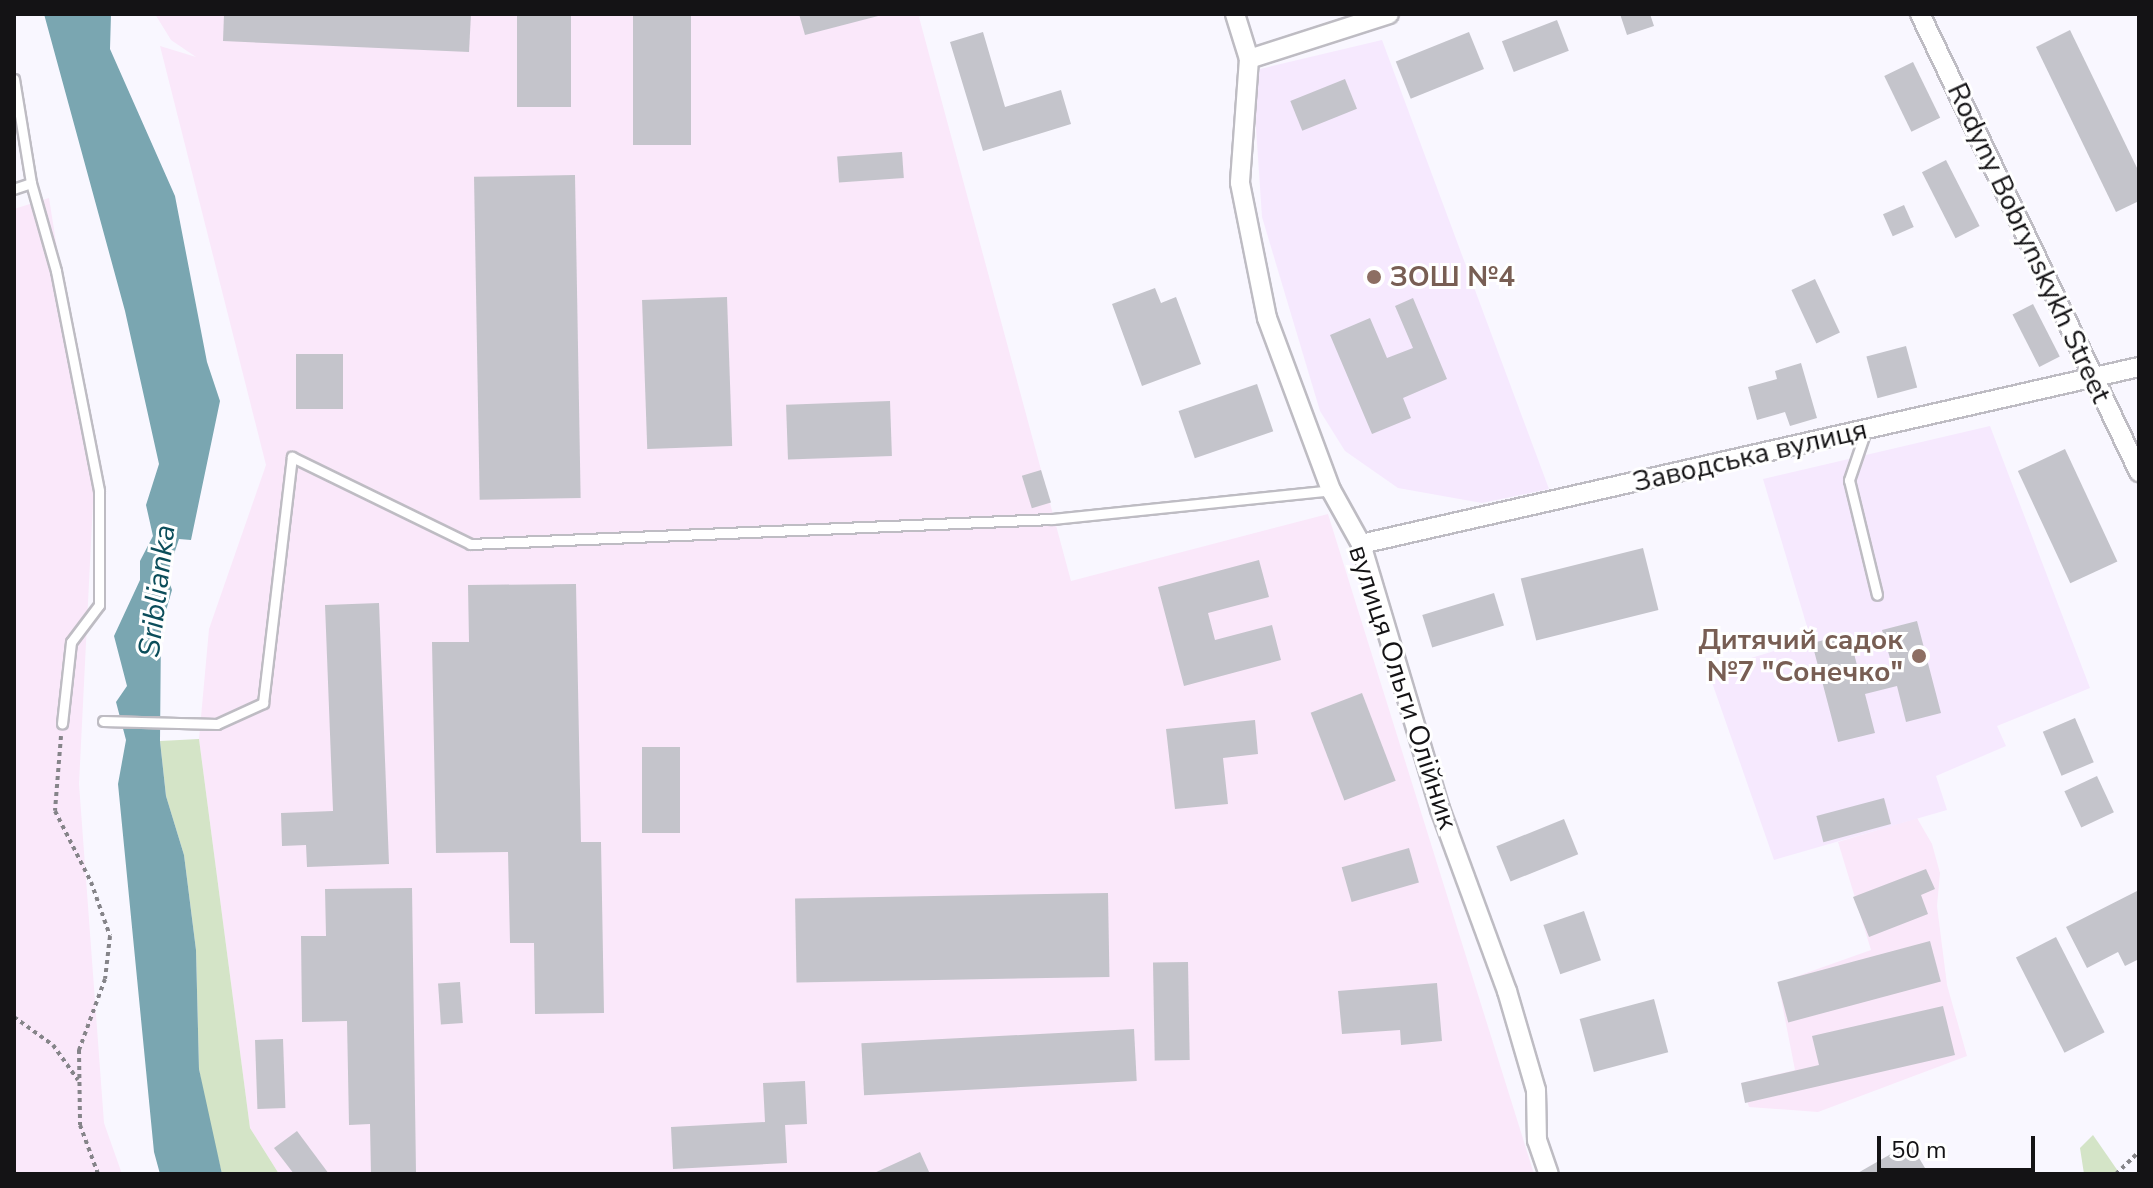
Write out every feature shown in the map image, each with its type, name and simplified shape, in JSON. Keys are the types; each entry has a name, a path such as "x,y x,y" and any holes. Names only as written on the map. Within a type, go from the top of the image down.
{"street":[{"name":"вулиця Ольги Олійник","path":"1235,14 1249,59 1243,198 1267,318 1331,490 1361,544 1440,809 1532,1076 1537,1140 1549,1174"},
{"path":"1249,59 1389,14"},
{"name":"Rodyny Bobrynskykh Street","path":"1920,14 2139,472"},
{"name":"Заводська вулиця","path":"1361,544 2139,367"}],"lane":[{"path":"14,79 31,183 56,271 99,491 99,605 71,642 62,724"},
{"path":"14,189 31,183"},
{"path":"1866,430 1849,480 1877,595"},
{"path":"103,721 217,724 263,703 292,457 470,544 1052,519 1331,490"}],"path":[{"path":"62,724 55,811 91,882 110,936 105,979 79,1050 80,1125 98,1174"},
{"path":"14,1017 53,1045 80,1082"},
{"path":"2116,1174 2139,1152"}],"shaded area":[{"path":"155,14 926,14 919,17 1071,581 1328,514 1534,1174 279,1174 250,1128 199,739 209,629 266,465 160,46 196,57 171,40"},
{"name":"ЗОШ №4","path":"1382,40 1549,489 1482,503 1398,488 1345,451 1320,411 1262,217 1254,98 1260,69"},
{"path":"49,198 94,482 79,784 104,1123 122,1174 14,1174 14,209"},
{"name":"Дитячий садок №7 \"Сонечко\"","path":"1990,426 2090,688 1997,726 2006,746 1936,776 1947,810 1774,860 1708,671 1811,640 1763,479"},
{"path":"1917,818 1932,844 1940,873 1937,906 1947,985 1967,1056 1818,1112 1749,1107 1741,1083 1795,1070 1778,983 1871,950 1838,842"}],"green space":[{"path":"199,739 250,1128 279,1174 222,1174 207,1114 199,1069 196,950 184,855 166,796 160,741"},
{"path":"2093,1135 2120,1174 2084,1174 2080,1148"}],"water":[{"name":"Sriblianka","path":"44,14 111,14 110,49 175,196 207,362 220,401 191,540 179,539 167,575 172,590 161,628 160,741 166,796 184,855 196,950 199,1069 222,1174 160,1174 154,1152 118,784 126,740 116,702 127,686 114,636 140,580 140,561 153,536 146,505 159,464 125,311"}],"building":[{"path":"224,14 471,14 469,52 223,41"},
{"path":"517,14 571,14 571,107 517,107"},
{"path":"633,14 691,14 691,145 633,145"},
{"path":"799,14 882,14 882,15 805,35"},
{"path":"1620,14 1650,14 1654,26 1627,35"},
{"path":"1557,20 1569,51 1514,72 1502,41"},
{"path":"2070,30 2139,172 2139,201 2116,212 2036,47"},
{"path":"983,32 1005,107 1061,90 1071,124 983,151 950,42"},
{"path":"1469,32 1484,69 1411,99 1396,62"},
{"path":"1913,62 1940,118 1911,132 1884,76"},
{"path":"1345,79 1357,109 1302,131 1290,101"},
{"path":"902,152 904,178 839,182 837,157"},
{"path":"1946,160 1980,226 1956,238 1922,172"},
{"path":"575,175 581,498 480,500 474,177"},
{"path":"1904,205 1914,227 1893,236 1883,214"},
{"path":"1815,279 1840,332 1816,343 1791,290"},
{"path":"1155,288 1161,303 1176,297 1201,364 1142,386 1112,304"},
{"path":"727,297 732,446 647,449 642,300"},
{"path":"1413,298 1447,379 1403,398 1411,418 1372,434 1330,335 1370,318 1387,358 1413,348 1395,306"},
{"path":"2033,304 2060,357 2039,367 2013,314"},
{"path":"1906,346 1917,388 1878,398 1866,357"},
{"path":"296,354 343,354 343,409 296,409"},
{"path":"1801,363 1817,418 1790,426 1785,412 1757,420 1748,387 1777,379 1775,371"},
{"path":"1257,384 1273,431 1195,458 1179,411"},
{"path":"890,401 892,456 788,460 786,405"},
{"path":"2065,449 2117,561 2070,583 2018,471"},
{"path":"1041,470 1051,503 1032,508 1022,476"},
{"path":"1643,548 1658,610 1536,641 1521,578"},
{"path":"1259,560 1269,597 1208,613 1215,640 1272,625 1281,660 1184,686 1158,587"},
{"path":"576,584 581,842 601,842 604,1013 535,1014 534,943 510,943 508,852 436,853 432,642 469,642 468,585"},
{"path":"1494,593 1504,626 1432,647 1422,615"},
{"path":"379,603 389,864 307,867 306,845 282,846 281,813 333,811 325,605"},
{"path":"1917,621 1941,713 1906,722 1897,686 1865,694 1875,733 1838,742 1812,643 1849,634 1860,677 1893,669 1882,630"},
{"path":"1362,693 1396,781 1344,800 1311,713"},
{"path":"2075,718 2094,762 2062,776 2043,732"},
{"path":"1255,720 1258,754 1223,758 1228,804 1175,809 1166,729"},
{"path":"642,747 680,747 680,833 642,833"},
{"path":"2097,776 2114,812 2081,827 2064,791"},
{"path":"1884,798 1891,824 1823,842 1816,816"},
{"path":"1564,819 1578,854 1511,882 1496,846"},
{"path":"1409,848 1419,883 1352,902 1342,867"},
{"path":"1926,869 1935,889 1921,895 1928,914 1869,937 1853,897"},
{"path":"412,888 416,1173 371,1174 370,1124 349,1125 347,1021 302,1022 301,936 326,936 325,889"},
{"path":"2139,890 2139,959 2125,966 2118,952 2087,968 2066,927"},
{"path":"1108,893 1109,977 797,982 795,898"},
{"path":"1584,911 1601,960 1560,974 1543,925"},
{"path":"2056,937 2105,1032 2064,1053 2016,957"},
{"path":"1930,941 1941,982 1788,1022 1777,982"},
{"path":"1188,962 1190,1060 1155,1061 1153,963"},
{"path":"460,982 463,1023 441,1024 438,984"},
{"path":"1437,983 1442,1041 1401,1045 1400,1030 1342,1034 1338,991"},
{"path":"1654,999 1668,1052 1594,1072 1580,1019"},
{"path":"1943,1006 1955,1055 1745,1103 1741,1083 1819,1065 1812,1036"},
{"path":"1134,1029 1137,1081 864,1095 861,1043"},
{"path":"283,1039 285,1108 257,1109 255,1040"},
{"path":"805,1081 807,1124 785,1125 787,1163 673,1169 671,1127 765,1122 763,1083"},
{"path":"297,1131 329,1174 294,1174 274,1148"},
{"path":"1910,1143 1925,1168 1914,1174 1856,1174"},
{"path":"920,1152 930,1174 872,1174"}],"place":[{"name":"ЗОШ №4","path":"1374,277"},
{"name":"Дитячий садок №7 \"Сонечко\"","path":"1919,656"}]}
